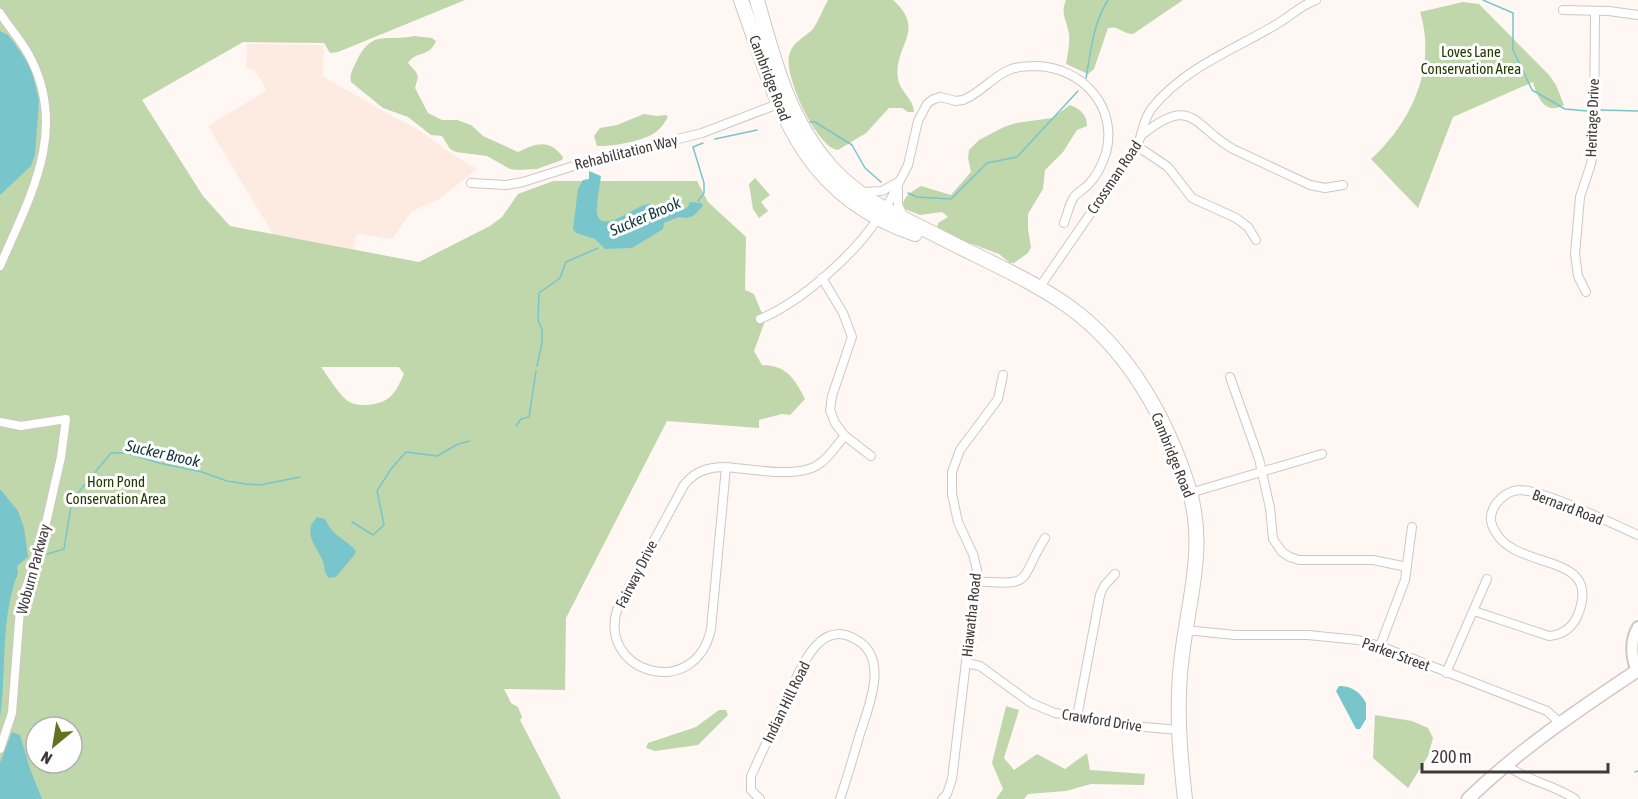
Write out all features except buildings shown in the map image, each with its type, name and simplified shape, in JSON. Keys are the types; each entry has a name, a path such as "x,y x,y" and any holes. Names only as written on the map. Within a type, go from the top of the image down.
{"highway":[{"name":"Cambridge Road","path":"741,0 759,31 797,119 821,155 845,181 880,212 909,231 955,245"},
{"name":"Cambridge Road","path":"757,0 765,73 778,105 795,137 820,171 855,203 909,222 955,245 1039,288 1084,318 1109,342 1129,367 1160,419 1179,462 1197,523 1197,549 1180,676 1180,730 1185,799"}],"main road":[{"path":"1468,799 1505,764 1559,722 1637,670"}],"street":[{"name":"Crossman Road","path":"1039,288 1137,146 1150,111 1184,77 1217,55 1316,0"},
{"path":"1563,10 1638,15"},
{"name":"Heritage Drive","path":"1586,292 1578,276 1575,254 1580,196 1591,164 1594,144 1595,11"},
{"path":"0,13 31,58 43,92 46,120 42,162 0,266"},
{"path":"760,319 783,307 822,278 852,251 892,199 895,184 910,158 919,118 932,100 940,97 958,101 966,99 1009,70 1031,66 1051,68 1074,76 1092,89 1103,106 1108,131 1106,153 1099,171 1073,199 1064,223"},
{"name":"Rehabilitation Way","path":"471,183 506,185 523,182 573,165 702,133 778,105"},
{"path":"1143,134 1169,117 1186,116 1202,123 1223,143 1233,149 1305,184 1325,189 1343,185"},
{"path":"1137,146 1168,167 1192,198 1236,218 1245,225 1256,240"},
{"path":"845,181 867,193 882,191 895,184"},
{"path":"895,184 899,209 909,222"},
{"path":"822,278 843,313 852,335 830,403 833,420 845,436 872,456"},
{"name":"Hiawatha Road","path":"942,799 947,794 952,779 976,581 975,559 956,515 952,472 960,450 998,399 1003,375"},
{"path":"1230,377 1250,430 1270,508 1273,539 1278,547 1287,556 1302,560 1381,560 1407,567"},
{"name":"Woburn Parkway","path":"0,422 21,426 66,419 61,457 41,547 20,609 12,713 0,749"},
{"name":"Fairway Drive","path":"726,467 709,641 699,658 683,669 663,673 648,670 632,661 619,644 615,626 618,607 684,485 700,471 713,467 726,467 795,472 808,470 825,459 845,436"},
{"path":"1190,493 1322,454"},
{"name":"Bernard Road","path":"1474,610 1543,635 1552,636 1570,628 1582,601 1583,586 1575,575 1512,548 1499,538 1492,525 1491,516 1498,502 1508,493 1526,490 1546,496 1638,535"},
{"path":"1380,646 1403,587 1412,527"},
{"path":"976,581 1010,584 1020,581 1027,574 1046,538"},
{"path":"1077,717 1100,595 1104,586 1115,574"},
{"path":"1446,673 1487,579"},
{"path":"1637,670 1632,649 1638,627"},
{"name":"Parker Street","path":"1186,630 1235,635 1335,637 1358,640 1380,646 1548,712 1559,722"},
{"name":"Indian Hill Road","path":"760,799 753,793 750,786 751,776 804,663 823,640 831,635 841,634 857,640 868,649 872,659 874,677 871,696 840,799"},
{"name":"Crawford Drive","path":"966,663 980,666 1039,707 1055,713 1180,730"},
{"path":"1505,764 1518,774 1565,792 1575,799"}],"shaded area":[{"path":"247,44 324,45 322,76 416,128 477,169 439,199 411,212 392,239 357,234 353,249 273,234 208,126 266,91 255,71 246,67"}],"green space":[{"name":"Horn Pond Conservation Area","path":"0,0 465,0 338,52 330,53 324,43 243,42 142,100 203,196 230,226 419,262 490,226 502,217 518,194 553,181 697,181 708,202 746,237 745,290 754,294 765,321 754,351 762,365 784,370 789,374 805,399 790,415 782,414 759,420 759,428 667,421 566,618 565,690 504,689 511,703 518,707 522,717 520,720 561,799 0,799","holes":["321,367 399,367 404,374 391,396 381,402 367,405 352,403 345,398"]},
{"path":"828,0 893,0 908,20 907,38 900,56 898,78 912,103 914,112 908,112 902,108 889,108 866,133 838,150 830,146 812,125 797,94 789,66 789,56 793,47 813,29"},
{"path":"1066,0 1183,0 1133,34 1108,28 1094,69 1088,74 1066,64 1069,38 1064,13"},
{"name":"Loves Lane Conservation Area","path":"1463,2 1479,4 1549,75 1564,105 1557,108 1547,107 1540,99 1533,82 1453,117 1418,208 1371,159 1398,128 1417,92 1423,72 1425,53 1420,12"},
{"path":"414,36 432,38 436,41 430,50 415,56 408,63 418,77 415,88 428,113 442,120 457,120 471,125 483,136 518,152 536,145 547,145 563,157 562,160 537,169 517,170 510,169 487,156 456,152 450,149 442,136 431,135 408,117 383,108 351,82 357,60 363,50 374,40"},
{"path":"1070,105 1082,112 1087,126 1077,130 1063,152 1045,170 1043,189 1028,214 1031,247 1028,253 1014,263 1010,263 999,254 949,237 937,229 938,223 948,217 942,212 920,215 905,209 903,203 906,197 921,186 951,195 971,172 969,150 979,140 1016,123 1052,118"},
{"path":"644,114 668,117 658,130 644,138 597,146 594,136 600,128 617,125"},
{"path":"755,178 770,195 761,202 768,211 759,218 753,209 749,184"},
{"path":"1006,706 1019,710 1004,758 1014,770 1037,754 1065,769 1087,753 1090,770 1145,774 1144,785 1091,784 1066,791 1028,794 1024,799 996,799 1003,789 992,763"},
{"path":"719,710 726,710 728,715 698,745 655,751 646,748 648,743 696,727"},
{"path":"1375,715 1412,721 1428,728 1433,738 1428,756 1408,788 1373,758"}],"water":[{"path":"0,31 8,35 31,68 39,100 35,155 31,166 0,195"},
{"path":"589,171 601,176 597,213 600,219 605,221 621,217 650,204 657,210 675,207 678,211 687,208 690,202 701,203 703,206 693,216 678,217 664,223 663,229 632,248 605,249 595,239 576,233 573,229 578,189 583,180 589,179"},
{"path":"0,489 18,511 24,528 28,557 17,566 18,573 12,590 6,626 0,717"},
{"path":"317,517 325,519 332,530 356,551 336,577 327,576 312,539 311,525"},
{"path":"1339,686 1355,690 1366,703 1366,719 1360,729 1356,729 1336,691"},
{"path":"12,732 20,735 24,749 24,775 32,775 42,799 0,799 0,763"}],"waterway":[{"name":"Sucker Brook","path":"1086,78 1096,28 1108,0"},
{"path":"1483,0 1513,13 1513,50 1532,90 1565,109 1587,111"},
{"name":"Sucker Brook","path":"908,193 917,197 951,199 987,163 1017,157 1078,91"},
{"path":"1601,110 1638,111"},
{"name":"Sucker Brook","path":"810,122 815,122 852,145 865,168 881,182"},
{"name":"Sucker Brook","path":"715,139 757,130"},
{"name":"Sucker Brook","path":"698,201 704,193 704,183 693,147 703,143"},
{"name":"Sucker Brook","path":"537,366 542,343 542,330 538,320 539,293 560,278 566,262 598,248"},
{"name":"Sucker Brook","path":"516,426 521,419 529,417 536,371"},
{"name":"Sucker Brook","path":"352,522 373,535 384,525 377,491 391,469 406,452 437,456 458,444 470,441"},
{"name":"Sucker Brook","path":"47,554 64,549 72,500 111,453 126,453 202,472 227,481 246,484 260,485 300,477"}]}
